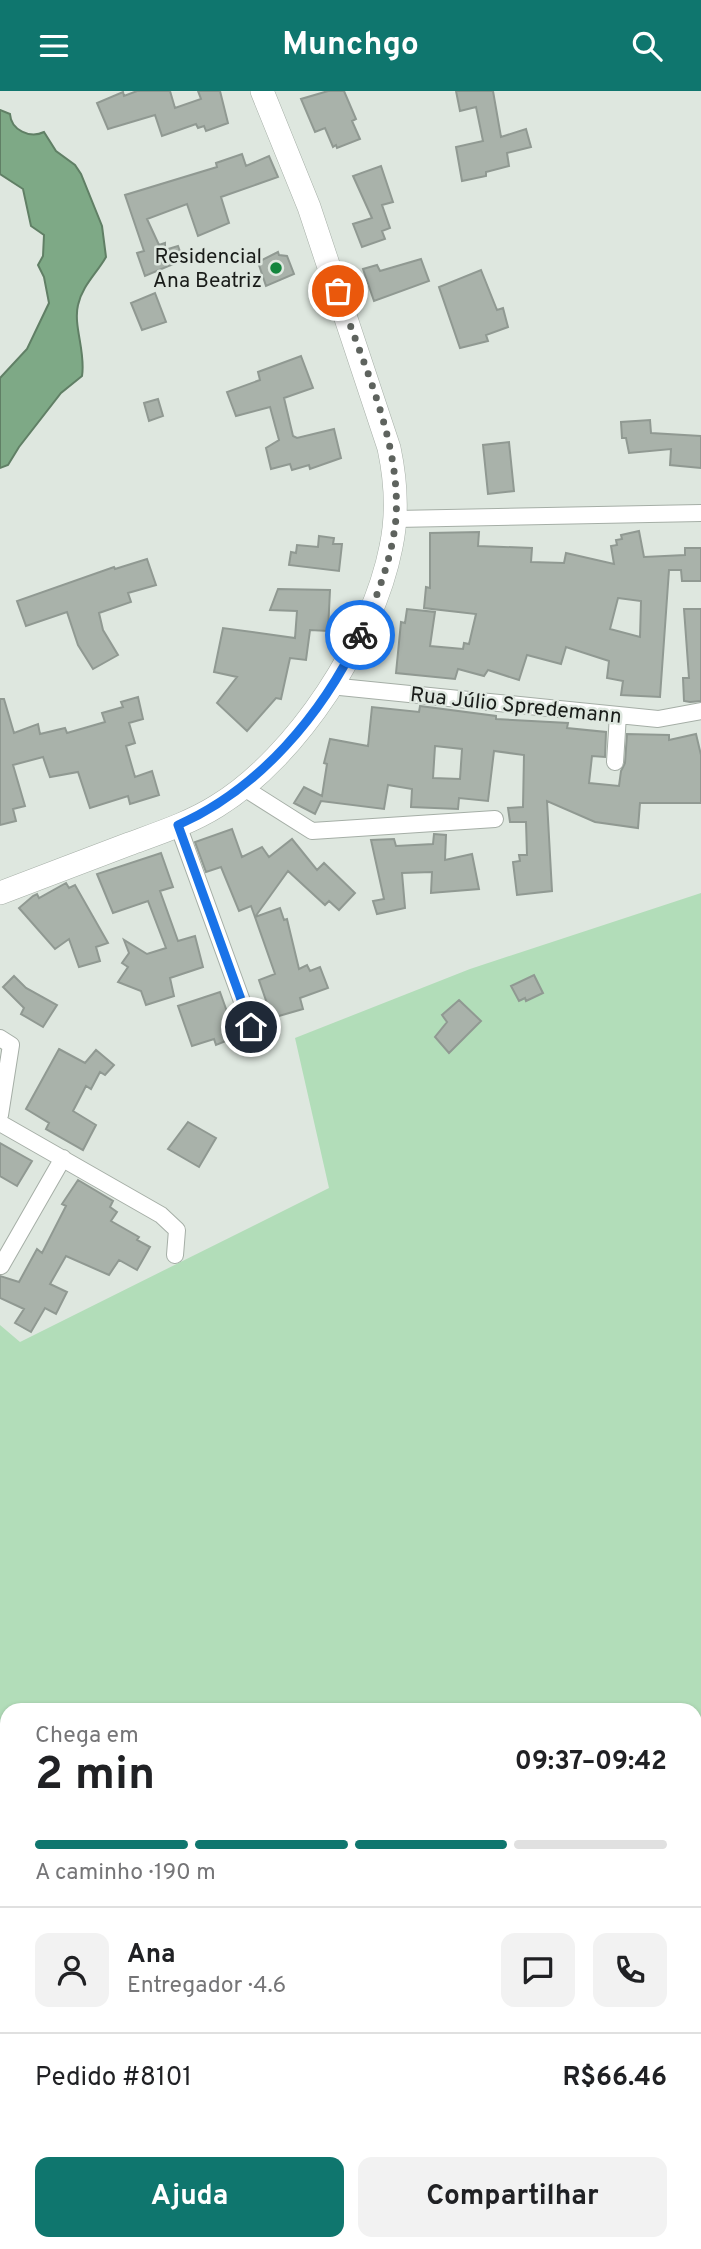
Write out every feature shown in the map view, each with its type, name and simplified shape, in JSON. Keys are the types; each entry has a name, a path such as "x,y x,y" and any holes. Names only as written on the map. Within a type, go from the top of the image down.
{"main road":[{"path":"0,893 178,825 213,809 244,788 298,730 330,686 372,609 387,567 396,519 394,473 381,419 305,194 262,91"}],"street":[{"path":"396,519 701,513"},
{"name":"Rua Júlio Spredemann","path":"330,686 658,719 701,711"},
{"path":"615,762 618,715"},
{"path":"244,788 312,831 495,819"},
{"path":"178,825 251,1027"},
{"path":"0,1038 11,1045 0,1115"},
{"path":"0,1123 161,1215 177,1230 175,1255"},
{"path":"1,1266 63,1159"}],"shaded area":[{"path":"0,110 10,114 14,125 22,132 44,132 56,151 75,165 102,226 106,257 86,286 78,305 82,376 61,393 8,465 0,468 0,378 27,349 49,303 44,277 38,265 43,256 44,235 31,226 23,189 0,174"},
{"path":"701,893 701,1703 0,1703 0,1325 20,1342 329,1188 295,1038 470,969"}],"building":[{"path":"137,91 170,91 175,108 201,99 198,91 220,91 228,123 206,131 204,126 198,128 196,124 162,136 155,115 108,129 97,103 123,92 124,96"},
{"path":"328,91 344,91 356,119 352,121 360,139 337,148 336,145 333,147 325,128 315,132 301,99"},
{"path":"456,91 493,91 501,137 526,129 531,147 507,153 509,166 486,172 486,176 462,181 456,147 483,141 476,107 460,111"},
{"path":"242,154 246,166 269,156 278,177 221,197 229,223 198,236 187,204 147,219 159,245 165,243 165,250 178,246 183,260 145,276 137,253 144,251 125,195 217,167 216,163"},
{"path":"381,166 393,202 382,205 390,228 382,231 385,239 362,247 353,224 372,218 353,176"},
{"name":"Residencial Ana Beatriz","path":"278,252 279,255 287,256 294,274 266,286 258,262"},
{"path":"421,259 429,281 374,301 363,269 377,265 380,271"},
{"path":"481,270 497,310 503,308 508,327 486,335 488,341 460,348 439,287"},
{"path":"155,293 166,322 142,330 131,303"},
{"path":"301,356 313,388 284,398 293,436 297,438 334,429 341,458 310,469 309,465 292,470 290,464 271,469 266,448 279,440 270,407 236,416 227,392 260,380 258,372"},
{"path":"158,399 163,416 149,421 144,403"},
{"path":"650,420 651,433 701,436 701,468 670,465 671,449 629,453 626,438 622,438 621,422"},
{"path":"509,442 514,491 488,494 483,445"},
{"path":"639,531 644,557 685,555 685,548 701,548 701,581 682,581 681,570 669,570 660,697 621,695 623,681 607,678 609,661 566,647 561,664 527,655 519,680 488,670 484,676 458,669 455,679 396,673 401,622 405,623 407,609 435,612 430,646 463,649 464,643 469,644 476,614 424,608 426,587 430,588 430,533 479,532 478,546 532,548 531,562 564,563 566,553 614,564 611,546 617,545 616,540 622,539 621,535","holes":["618,598 641,601 640,637 610,629"]},
{"path":"319,536 334,538 333,544 342,544 339,571 289,565 291,552 296,553 297,545 318,547"},
{"path":"147,559 156,585 128,593 131,602 99,613 103,630 118,655 93,669 78,645 67,612 26,626 17,601 114,567 115,569"},
{"path":"278,589 330,590 328,631 310,630 306,660 290,658 281,699 276,698 247,731 217,703 237,677 214,672 223,628 295,638 297,611 270,610"},
{"path":"684,609 701,609 701,701 684,701 683,678 689,678"},
{"path":"138,697 143,719 129,723 135,743 126,746 135,777 152,771 159,795 130,804 128,796 90,808 78,772 50,777 43,757 13,765 25,806 13,809 16,821 0,825 0,699 4,699 14,733 38,724 40,734 65,728 67,733 105,722 102,713 123,707 121,702"},
{"path":"420,706 496,716 496,719 568,723 567,728 606,732 605,757 592,756 589,783 619,786 625,763 627,734 669,735 669,740 696,734 701,755 701,803 640,803 638,828 595,822 547,801 552,891 517,895 513,862 520,861 519,855 527,855 526,822 510,822 508,808 523,807 524,755 494,751 488,801 459,798 458,809 411,807 412,789 388,785 384,809 321,801 315,814 294,803 304,787 322,796 327,764 324,763 330,739 368,746 372,707 419,712","holes":["435,746 462,749 460,779 433,778"]},
{"path":"232,829 242,857 262,847 269,857 292,839 317,870 324,863 355,893 339,910 329,901 325,905 288,871 255,917 251,906 239,911 221,867 206,872 195,842"},
{"path":"434,834 446,835 445,860 472,854 479,889 431,893 432,872 402,873 405,908 377,914 373,901 384,899 371,840 394,839 396,846 433,844"},
{"path":"161,853 173,887 160,891 178,941 195,936 203,967 170,978 174,996 146,1005 141,991 118,982 128,967 122,963 129,953 124,940 147,954 166,948 148,901 113,913 97,874"},
{"path":"66,883 69,888 75,885 108,943 96,947 100,961 79,967 69,939 55,949 19,908 33,896 37,894 39,898"},
{"path":"280,908 284,920 287,919 299,969 307,965 310,971 320,967 328,988 300,998 303,1009 272,1018 259,980 275,974 255,917"},
{"path":"534,975 543,993 526,1001 525,998 519,1001 511,986"},
{"path":"14,976 26,988 57,1005 43,1027 21,1014 24,1008 3,987"},
{"path":"220,992 236,1037 216,1045 214,1039 192,1046 178,1006"},
{"path":"459,1000 481,1021 449,1053 435,1037 447,1022 442,1015"},
{"path":"59,1049 85,1063 96,1050 114,1065 105,1075 100,1072 91,1089 86,1086 73,1111 96,1125 83,1150 46,1129 49,1123 26,1109"},
{"path":"188,1122 216,1138 199,1167 168,1149"},
{"path":"0,1143 32,1161 17,1186 0,1176"},
{"path":"78,1180 113,1201 110,1207 117,1212 111,1221 139,1237 137,1240 150,1247 137,1270 119,1260 109,1275 66,1256 50,1284 67,1292 56,1314 45,1308 31,1332 15,1323 24,1309 0,1298 0,1276 19,1282 37,1249 42,1253 66,1206 62,1204"}],"way so far":[{"path":"338,291 381,419 394,473 396,498 392,547 384,577 360,635"}],"place":[{"name":"Residencial Ana Beatriz","path":"276,268"}],"route":[{"path":"251,1027 178,825 228,800 244,788 276,755 330,686 360,635"}]}
